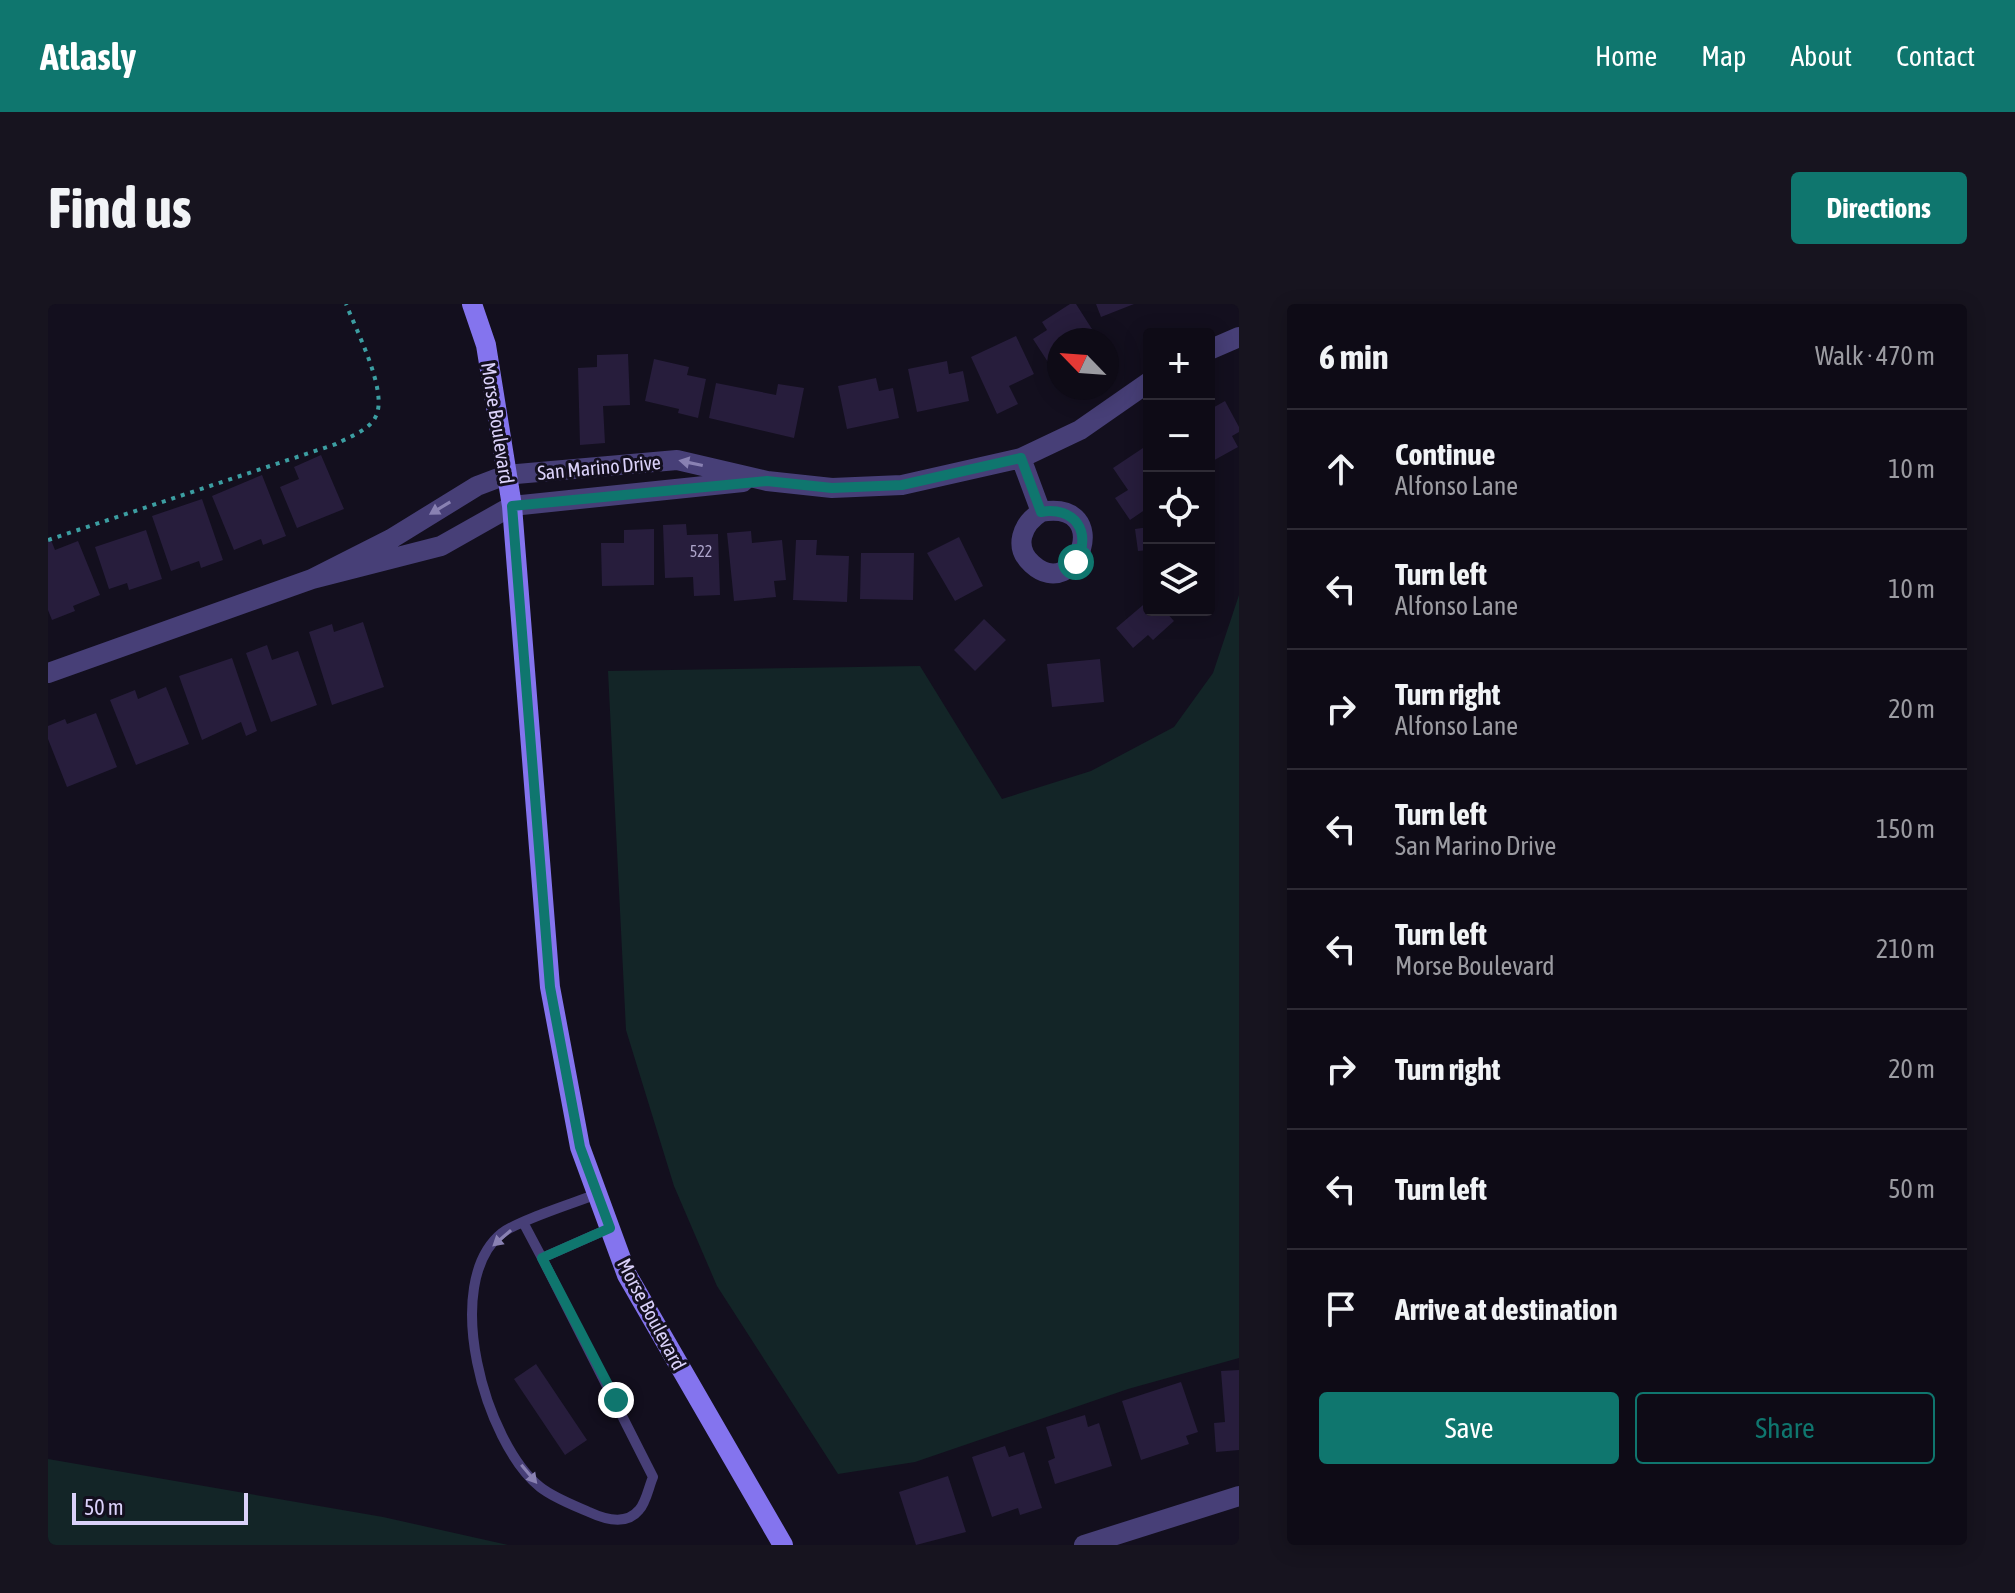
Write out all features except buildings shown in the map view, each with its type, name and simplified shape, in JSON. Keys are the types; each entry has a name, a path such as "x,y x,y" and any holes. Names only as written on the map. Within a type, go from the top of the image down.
{"street":[{"name":"Morse Boulevard","path":"472,304 486,345 512,506 550,987 580,1147 627,1275 783,1545"},
{"path":"1215,347 1239,337"},
{"name":"San Marino Drive","path":"312,579 391,539 477,486 506,475 677,460 767,481 832,488 902,485 1021,458 1080,430 1143,386"},
{"path":"1021,458 1041,512"},
{"name":"San Marino Drive","path":"48,673 312,579 441,546 512,506 767,481"},
{"path":"1084,1545 1239,1496"}],"lane":[{"path":"524,1224 653,1477 639,1510 624,1519 604,1519 540,1487 513,1454 488,1410 476,1366 477,1286 482,1258 503,1233 524,1224 597,1194"},
{"path":"542,1258 610,1228"}],"path":[{"path":"48,540 336,444 366,428 376,417 381,395 346,304"}],"shaded area":[{"path":"1239,595 1239,1358 1128,1389 915,1462 838,1474 717,1286 674,1186 626,1030 608,671 920,666 1002,799 1091,771 1174,727 1213,673"},
{"path":"48,1459 383,1517 508,1545 48,1545"}],"route":[{"path":"616,1400 542,1258 610,1228 580,1147 550,987 512,506 705,484 767,481 832,488 902,485 1021,458 1041,512 1055,509 1068,513 1078,523 1084,536 1083,550 1076,562"}]}
